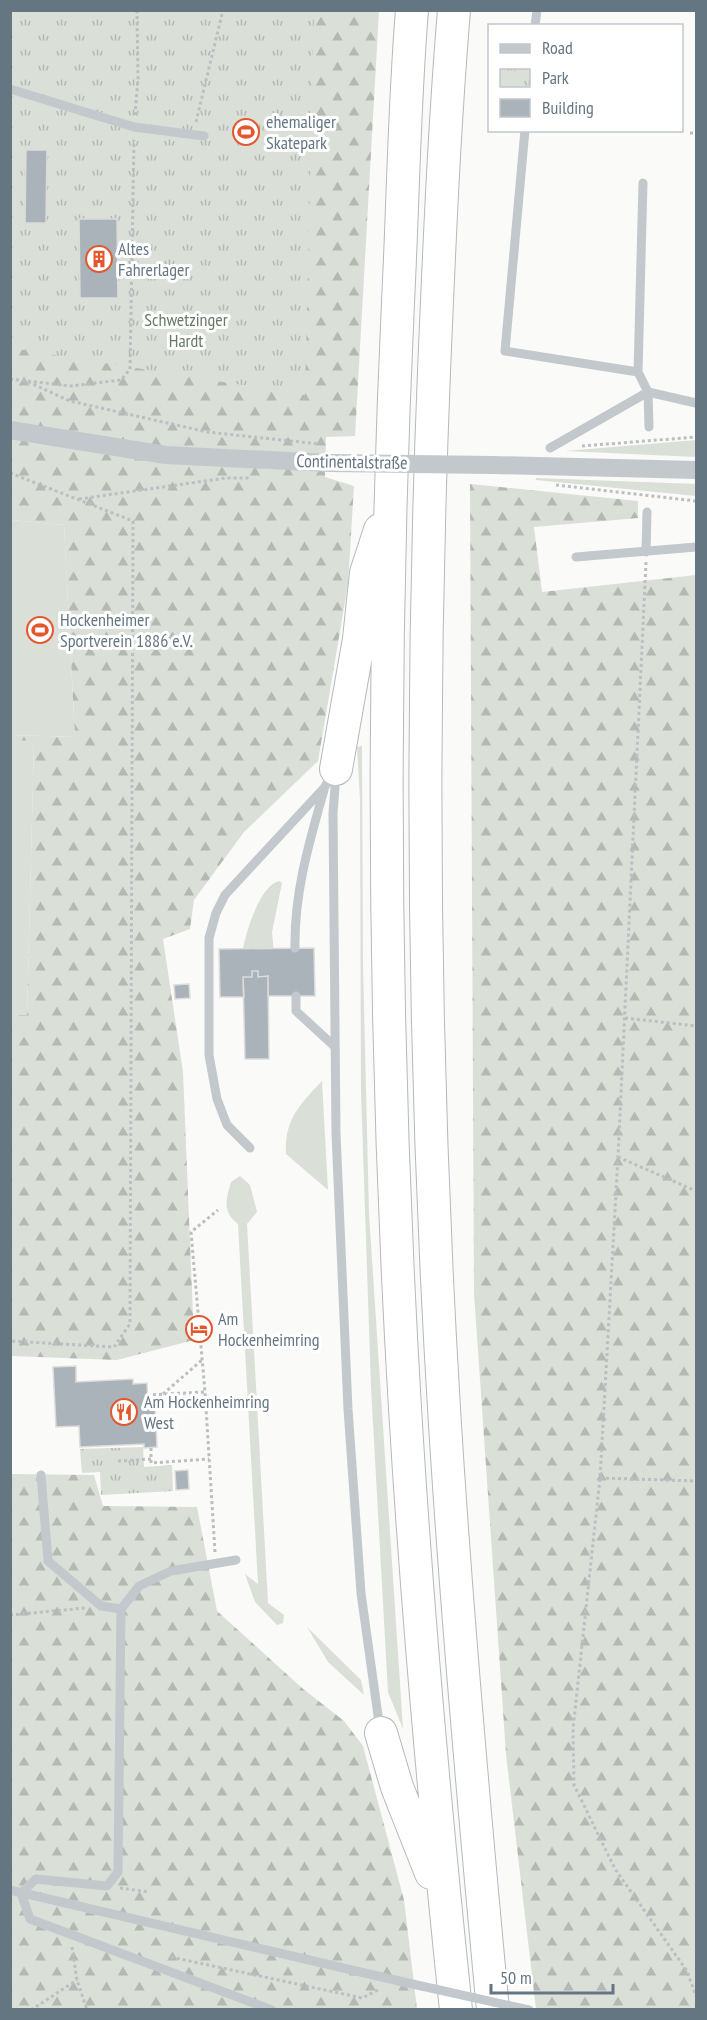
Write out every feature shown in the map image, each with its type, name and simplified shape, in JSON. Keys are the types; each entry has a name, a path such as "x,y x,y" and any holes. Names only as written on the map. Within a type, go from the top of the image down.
{"highway":[{"path":"412,10 389,503 386,817 392,1118 406,1430 421,1643 456,2010"},
{"path":"454,10 440,239 429,503 425,717 429,1024 444,1405 460,1642 494,2010"},
{"path":"330,779 359,639 366,573 389,503"},
{"path":"381,1733 397,1787 445,1907"}],"street":[{"name":"Continentalstraße","path":"10,430 165,455 326,454 493,465 696,470"}],"lane":[{"path":"10,89 134,127 204,136"},
{"path":"525,132 505,351 638,372"},
{"path":"643,183 638,372 648,392 649,427"},
{"path":"550,448 648,392 696,403"},
{"path":"646,552 647,512"},
{"path":"576,557 696,547"},
{"path":"295,948 294,924 301,872 330,779"},
{"path":"330,779 333,813 333,1046 342,1283 360,1593 381,1733"},
{"path":"250,1148 227,1125 217,1099 209,1055 208,938 225,895 330,779"},
{"path":"296,996 296,1011 333,1046"},
{"path":"41,1475 48,1561 101,1606 121,1609"},
{"path":"21,1893 36,1879 107,1886 118,1872 121,1609 139,1586 171,1571 236,1560"},
{"path":"10,1890 529,2010"},
{"path":"21,1893 30,1919 272,2010"}],"path":[{"path":"10,379 71,386 122,380 130,369 138,10"},
{"path":"192,134 204,99 223,10"},
{"path":"690,133 696,133"},
{"path":"22,380 70,401 207,432 326,454"},
{"path":"550,448 696,437"},
{"path":"10,473 133,521 130,1324 114,1347 10,1341"},
{"path":"76,500 226,478 260,478"},
{"path":"556,485 696,501"},
{"path":"646,552 625,1018 600,1478 573,1729 574,1785 615,1869 687,1971 696,1996"},
{"path":"625,1018 696,1026"},
{"path":"618,1157 696,1191"},
{"path":"216,1564 205,1392 191,1232 218,1210"},
{"path":"161,1395 202,1360"},
{"path":"147,1395 205,1392"},
{"path":"151,1448 151,1463 209,1459"},
{"path":"118,1461 151,1459"},
{"path":"600,1478 696,1481"},
{"path":"10,1615 101,1606"},
{"path":"107,1886 149,1892"},
{"path":"71,1936 77,1980 87,2010"},
{"path":"164,1956 362,1998 380,1989 388,1978"},
{"path":"32,2010 77,1980"}],"green space":[{"path":"10,11 314,11 305,395 11,348"},
{"name":"Schwetzinger Hardt","path":"11,11 379,11 355,436 326,437 325,477 354,486 348,584 318,761 244,832 194,900 190,929 163,939 183,1072 194,1340 117,1360 11,1356 10,1015 27,1015 34,741 11,740 11,735 75,737 64,525 11,520"},
{"path":"696,440 696,457 565,451"},
{"path":"536,478 696,484 696,496 536,480"},
{"path":"470,484 638,501 638,518 534,527 542,592 696,575 696,2009 536,2009 506,1754 474,1293"},
{"name":"Hockenheimer Sportverein 1886 e.V.","path":"11,520 64,525 75,737 11,735"},
{"path":"11,740 34,740 27,1015 11,1015"},
{"path":"362,746 363,966 369,1214 403,1729 388,1692 371,1387 361,1091 360,799 357,747"},
{"path":"279,881 282,883 272,932 274,954 242,954 246,935 259,901 272,885"},
{"path":"322,1081 328,1190 286,1154 288,1131 295,1113"},
{"path":"240,1176 250,1185 257,1212 247,1224 268,1603 284,1615 283,1623 277,1625 255,1602 245,1574 258,1584 238,1224 227,1210 231,1182"},
{"path":"143,1447 144,1467 172,1465 173,1491 101,1495 100,1472 82,1473 80,1449"},
{"path":"11,1474 94,1475 103,1506 197,1507 217,1611 302,1688 344,1721 363,1746 404,1900 417,2009 11,2010"},
{"path":"307,1627 361,1680 364,1695 328,1662"}],"building":[{"path":"26,150 47,150 46,223 25,223"},
{"name":"Altes Fahrerlager","path":"79,219 117,219 118,298 80,298"},
{"path":"314,948 315,996 268,996 268,976 258,977 258,971 252,971 252,977 243,977 244,997 220,997 219,949"},
{"path":"252,971 258,971 258,977 268,976 269,1059 245,1059 243,977 252,977"},
{"path":"189,984 190,998 175,999 174,985"},
{"path":"76,1366 76,1382 133,1379 133,1384 147,1383 148,1405 155,1405 157,1447 144,1448 144,1444 80,1447 79,1426 56,1427 53,1367"},
{"path":"188,1470 189,1489 176,1490 175,1471"}],"place":[{"name":"ehemaliger Skatepark","path":"246,132"},
{"name":"Altes Fahrerlager","path":"99,259"},
{"name":"Hockenheimer Sportverein 1886 e.V.","path":"40,630"},
{"name":"Am Hockenheimring","path":"199,1329"},
{"name":"Am Hockenheimring West","path":"124,1412"}]}
